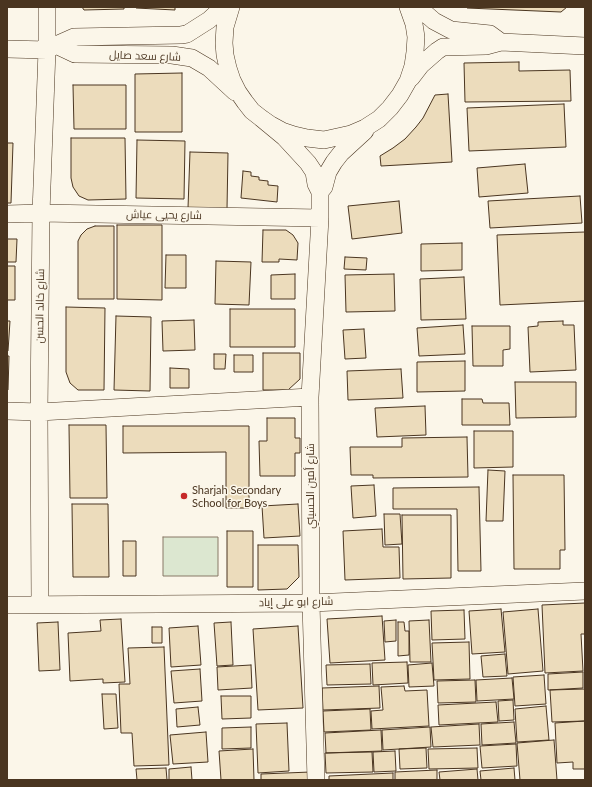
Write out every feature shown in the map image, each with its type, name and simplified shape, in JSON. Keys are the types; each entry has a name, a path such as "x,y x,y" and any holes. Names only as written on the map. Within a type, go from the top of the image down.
{"street":[{"name":"شارع خالد الحسن","path":"40,605 39,412 41,213 51,48 47,7"},
{"name":"شارع سعد صايل","path":"51,48 74,37 186,34 209,20 223,7"},
{"path":"231,7 225,27 225,56 232,80 244,102"},
{"path":"407,84 413,66 416,37 414,24 408,7"},
{"path":"418,7 434,21 451,30 490,34 501,42"},
{"path":"261,118 277,128 294,135 324,140 351,134 365,128 379,119 390,108 420,66 432,54 443,47 486,46 501,42 585,46"},
{"name":"شارع سعد صايل","path":"7,49 51,48 75,54 172,55 192,58 209,68 261,118"},
{"name":"شارع أمين الحسيني","path":"261,118 284,137 308,162 314,172 316,184 320,192 320,218 310,397 311,603 316,780"},
{"name":"شارع أمين الحسيني","path":"320,192 324,187 328,172 341,153 379,119"},
{"name":"شارع يحيى عياش","path":"7,214 41,213 320,218"},
{"path":"7,411 39,412 310,397"},
{"name":"شارع ابو على إياد","path":"7,605 311,603 585,591"}],"green space":[{"path":"163,537 218,537 218,576 163,576"}],"building":[{"path":"82,7 124,7 124,9 84,10"},
{"path":"175,7 175,10 136,8"},
{"path":"467,7 567,7 561,12"},
{"path":"519,62 519,71 570,70 571,101 465,102 464,63"},
{"path":"182,73 182,132 135,132 135,74"},
{"path":"73,85 126,85 126,129 74,129"},
{"path":"448,94 452,162 381,166 380,156 405,139 416,127 423,118 435,95"},
{"path":"564,104 566,147 469,151 467,108"},
{"path":"71,138 125,138 126,199 88,200 79,196 73,187 71,178"},
{"path":"137,140 185,141 184,199 136,198"},
{"path":"7,143 13,143 11,203 7,203"},
{"path":"190,152 228,153 227,209 188,208"},
{"path":"525,164 528,193 479,197 477,168"},
{"path":"243,171 251,172 251,176 259,177 259,180 268,181 268,185 278,186 277,202 241,198"},
{"path":"580,196 582,223 490,228 488,201"},
{"path":"399,201 402,233 352,239 348,206"},
{"path":"117,225 162,225 162,300 117,299"},
{"path":"95,226 114,226 114,299 78,299 78,241 87,229"},
{"path":"263,230 286,230 293,235 298,243 297,260 279,259 279,262 262,262"},
{"path":"585,232 585,301 500,305 497,235"},
{"path":"7,239 17,239 16,262 7,262"},
{"path":"462,243 462,270 421,271 421,244"},
{"path":"166,255 186,255 186,288 165,288"},
{"path":"345,257 367,258 366,270 344,269"},
{"path":"216,261 251,262 249,305 215,304"},
{"path":"7,266 15,266 15,300 7,300"},
{"path":"295,274 295,299 271,299 271,275"},
{"path":"394,274 395,311 346,312 345,275"},
{"path":"464,277 466,319 421,320 420,279"},
{"path":"66,307 105,308 104,390 78,390 70,383 66,372"},
{"path":"230,309 295,309 295,347 230,347"},
{"path":"116,316 151,317 150,391 114,390"},
{"path":"194,320 195,350 163,351 162,321"},
{"path":"7,321 10,321 8,351 7,351"},
{"path":"563,321 563,325 574,325 576,370 530,372 528,327 538,326 538,322"},
{"path":"463,325 465,354 419,356 417,328"},
{"path":"472,326 510,326 510,349 503,350 503,366 473,366"},
{"path":"364,329 366,358 345,359 343,330"},
{"path":"263,353 300,353 300,379 288,390 263,390"},
{"path":"214,354 226,354 225,369 214,369"},
{"path":"234,355 253,355 253,372 234,372"},
{"path":"7,356 9,356 8,390 7,390"},
{"path":"465,361 465,391 417,392 417,362"},
{"path":"170,368 189,369 189,388 170,388"},
{"path":"401,369 403,398 348,400 347,371"},
{"path":"515,382 576,382 576,417 516,418"},
{"path":"462,399 482,399 483,403 509,403 510,425 462,425"},
{"path":"425,406 426,435 377,437 375,408"},
{"path":"267,418 295,418 295,438 300,438 300,453 295,453 295,476 260,476 259,441 267,441"},
{"path":"69,425 106,425 107,498 70,498"},
{"path":"123,426 249,426 249,508 226,508 226,452 123,453"},
{"path":"474,431 513,431 513,467 474,468"},
{"path":"467,437 468,477 373,478 373,475 351,475 350,447 402,447 402,438"},
{"path":"488,470 505,471 503,521 486,521"},
{"path":"513,475 564,475 565,550 560,550 560,569 514,569"},
{"path":"374,485 376,516 353,518 351,486"},
{"path":"479,487 481,571 458,571 457,509 393,509 393,488"},
{"path":"72,504 108,504 109,577 73,577"},
{"path":"298,504 300,536 264,538 262,506"},
{"path":"384,514 400,514 402,544 385,545"},
{"path":"402,515 451,515 451,578 403,579"},
{"path":"382,529 383,547 399,547 400,578 345,580 343,531"},
{"path":"227,531 253,531 253,587 227,587"},
{"path":"123,541 136,541 136,576 123,576"},
{"path":"258,545 298,545 299,577 287,589 258,590"},
{"path":"585,603 585,634 581,634 583,671 545,673 542,605"},
{"path":"501,609 505,652 472,654 469,611"},
{"path":"538,609 543,671 508,674 503,612"},
{"path":"464,610 465,639 432,640 431,611"},
{"path":"382,616 385,660 330,663 327,619"},
{"path":"121,619 125,682 103,683 103,679 70,681 68,633 101,631 100,620"},
{"path":"396,620 396,641 385,642 384,621"},
{"path":"429,620 431,662 410,662 409,621"},
{"path":"58,622 60,670 39,671 37,623"},
{"path":"231,622 233,665 217,666 214,623"},
{"path":"398,622 404,622 405,631 409,631 409,655 398,656"},
{"path":"198,626 201,665 171,667 169,628"},
{"path":"298,626 303,708 258,710 253,629"},
{"path":"152,627 162,627 162,643 152,643"},
{"path":"469,642 470,679 434,680 432,643"},
{"path":"164,647 169,765 134,766 132,733 121,733 119,684 130,684 128,648"},
{"path":"505,654 507,676 483,677 481,656"},
{"path":"407,662 408,683 373,685 372,663"},
{"path":"432,663 434,686 409,687 408,665"},
{"path":"370,664 371,684 327,685 326,665"},
{"path":"251,665 252,688 218,690 217,667"},
{"path":"200,669 202,701 174,703 171,671"},
{"path":"583,672 583,688 548,690 548,674"},
{"path":"544,675 546,704 515,706 513,677"},
{"path":"512,678 514,699 477,701 476,680"},
{"path":"475,680 476,702 438,703 437,681"},
{"path":"379,686 380,708 323,710 322,688"},
{"path":"404,686 405,691 427,690 429,726 372,729 371,711 383,710 381,687"},
{"path":"585,689 585,721 552,722 550,690"},
{"path":"102,694 116,694 118,728 104,729"},
{"path":"221,696 251,696 251,718 222,719"},
{"path":"513,700 514,720 499,721 498,701"},
{"path":"496,702 498,722 439,725 438,705"},
{"path":"546,706 549,740 517,742 515,709"},
{"path":"198,707 200,725 177,727 176,709"},
{"path":"370,709 371,730 324,732 323,711"},
{"path":"585,721 585,769 573,769 573,762 557,763 555,723"},
{"path":"514,722 516,743 482,745 481,724"},
{"path":"287,723 289,771 258,773 256,724"},
{"path":"479,724 480,745 433,747 431,727"},
{"path":"251,727 251,748 222,749 222,728"},
{"path":"430,727 431,747 383,750 382,730"},
{"path":"381,730 382,751 326,753 325,733"},
{"path":"206,732 208,762 173,764 170,735"},
{"path":"554,740 557,780 520,780 517,743"},
{"path":"516,744 517,766 482,768 480,746"},
{"path":"426,748 427,768 400,769 399,749"},
{"path":"477,748 478,768 429,769 428,749"},
{"path":"253,749 254,780 221,780 219,751"},
{"path":"395,751 396,771 374,772 373,752"},
{"path":"372,752 373,772 326,773 325,753"},
{"path":"191,767 192,780 169,780 169,769"},
{"path":"166,768 167,780 137,780 136,769"},
{"path":"514,768 515,780 481,780 480,771"},
{"path":"477,769 478,780 440,780 439,772"},
{"path":"437,770 437,780 395,780 395,772"},
{"path":"311,772 311,780 261,780 261,774"},
{"path":"393,773 393,780 329,780 329,776"}],"place":[{"name":"Sharjah Secondary School for Boys","path":"184,496"}]}
